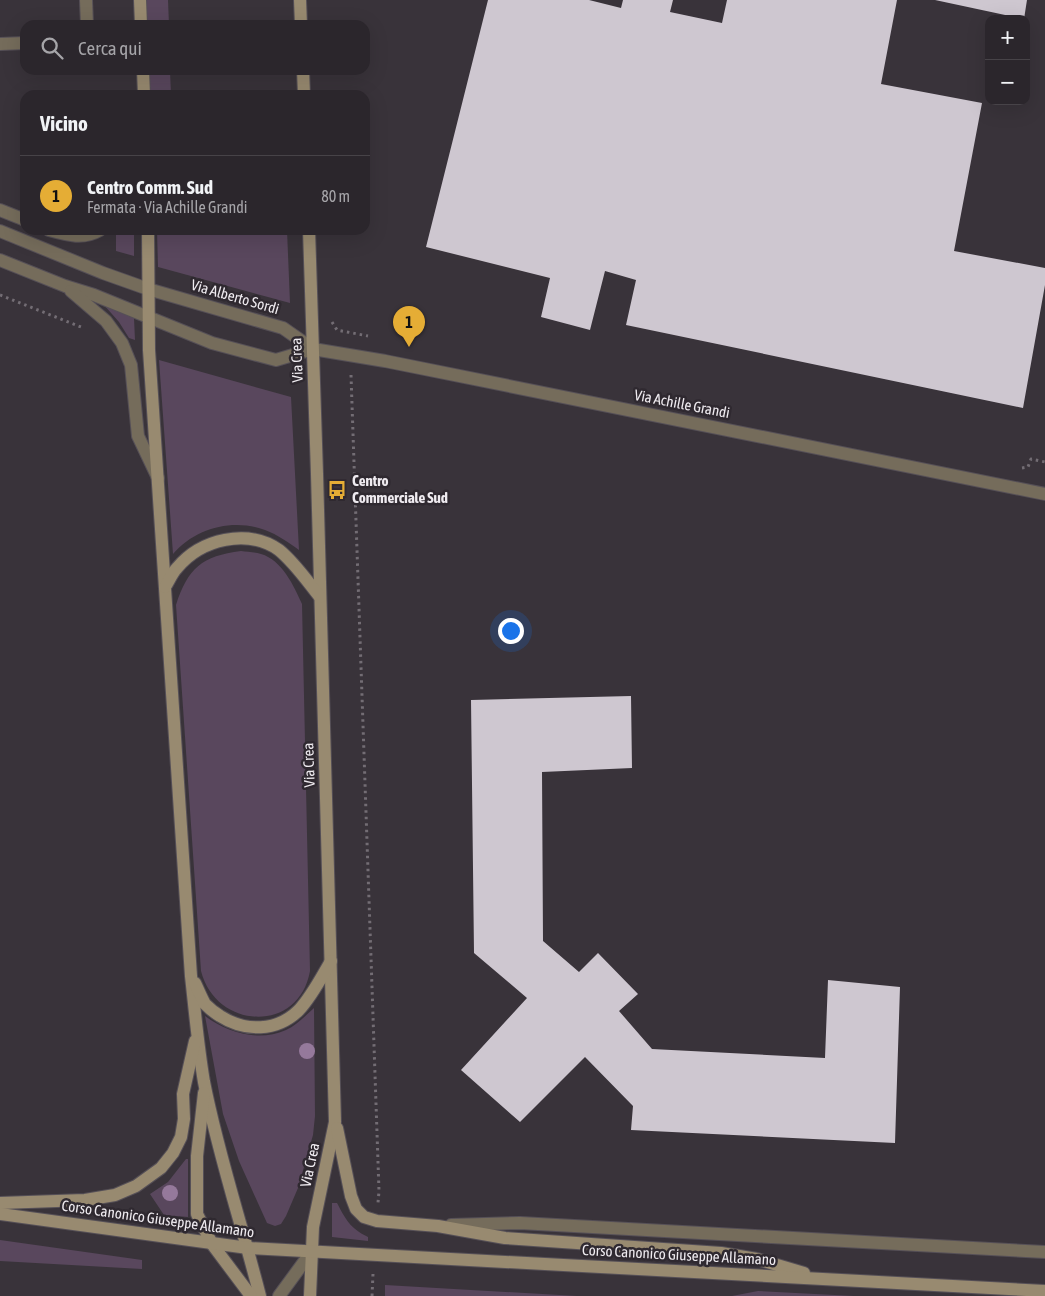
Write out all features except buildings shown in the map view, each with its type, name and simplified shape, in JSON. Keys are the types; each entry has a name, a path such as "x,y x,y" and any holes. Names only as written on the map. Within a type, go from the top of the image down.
{"street":[{"path":"86,0 87,20"},
{"path":"140,0 141,20"},
{"path":"300,0 301,20"},
{"path":"0,44 20,43"},
{"path":"143,75 144,90"},
{"path":"303,75 304,90"},
{"path":"0,210 20,218"},
{"name":"Via Alberto Sordi","path":"0,231 103,273 148,289 283,328 313,349"},
{"path":"148,235 148,316 191,976 197,1034 205,1083 222,1159 260,1296"},
{"name":"Via Crea","path":"309,235 336,1122 313,1228 310,1296"},
{"path":"0,260 148,316 212,344 276,360 313,349"},
{"path":"65,286 106,321 122,343 131,365 138,436 158,478"},
{"name":"Via Achille Grandi","path":"313,349 395,362 1045,494"},
{"path":"165,588 176,568 201,548 216,541 247,539 263,542 278,550 295,566 320,597"},
{"path":"191,976 206,1004 217,1014 232,1024 260,1028 284,1020 298,1010 312,994 332,961"},
{"path":"0,1203 85,1200 115,1195 136,1186 161,1168 173,1153 181,1137 184,1119 183,1094 197,1034"},
{"path":"205,1083 197,1156 197,1214 212,1244 251,1296"},
{"path":"336,1122 351,1196 356,1209 364,1217 377,1222 438,1226 505,1238 721,1253 757,1259 823,1279"},
{"name":"Corso Canonico Giuseppe Allamano","path":"0,1214 248,1248 1045,1291"},
{"name":"Corso Canonico Giuseppe Allamano","path":"438,1226 520,1223 1045,1252"},
{"path":"279,1296 312,1250"}],"path":[{"path":"0,294 89,330"},
{"path":"330,319 337,330 370,337"},
{"path":"350,333 379,1191 377,1222"},
{"path":"1012,466 1028,467 1031,460 1045,462"},
{"path":"372,1296 375,1254"}],"shaded area":[{"path":"146,0 168,0 169,20 147,20"},
{"path":"147,75 170,75 171,90 148,90"},
{"path":"116,235 134,235 134,256 116,251"},
{"path":"157,235 287,235 290,303 158,267"},
{"path":"104,305 134,318 135,340 129,338 119,322"},
{"path":"159,360 291,397 299,550 265,530 240,525 228,525 203,532 182,545 173,554"},
{"path":"241,551 261,554 275,562 286,574 302,604 310,971 303,992 290,1006 275,1014 257,1017 239,1014 223,1005 210,991 201,971 176,605 186,582 198,566 216,556"},
{"path":"314,1008 315,1116 313,1135 298,1188 286,1216 281,1224 275,1226 267,1223 239,1161 223,1114 205,1016 234,1031 244,1034 265,1035 276,1034 290,1028"},
{"path":"186,1159 188,1159 188,1217 164,1215 150,1194 168,1182"},
{"path":"332,1203 337,1203 349,1223 368,1237 368,1241 332,1237"},
{"path":"0,1240 142,1260 142,1269 0,1261"},
{"path":"385,1285 577,1296 385,1296"},
{"path":"758,1291 854,1296 732,1296"}],"place":[{"name":"Centro Comm. Sud","path":"409,347"},
{"name":"Centro Commerciale Sud","path":"337,490"}]}
